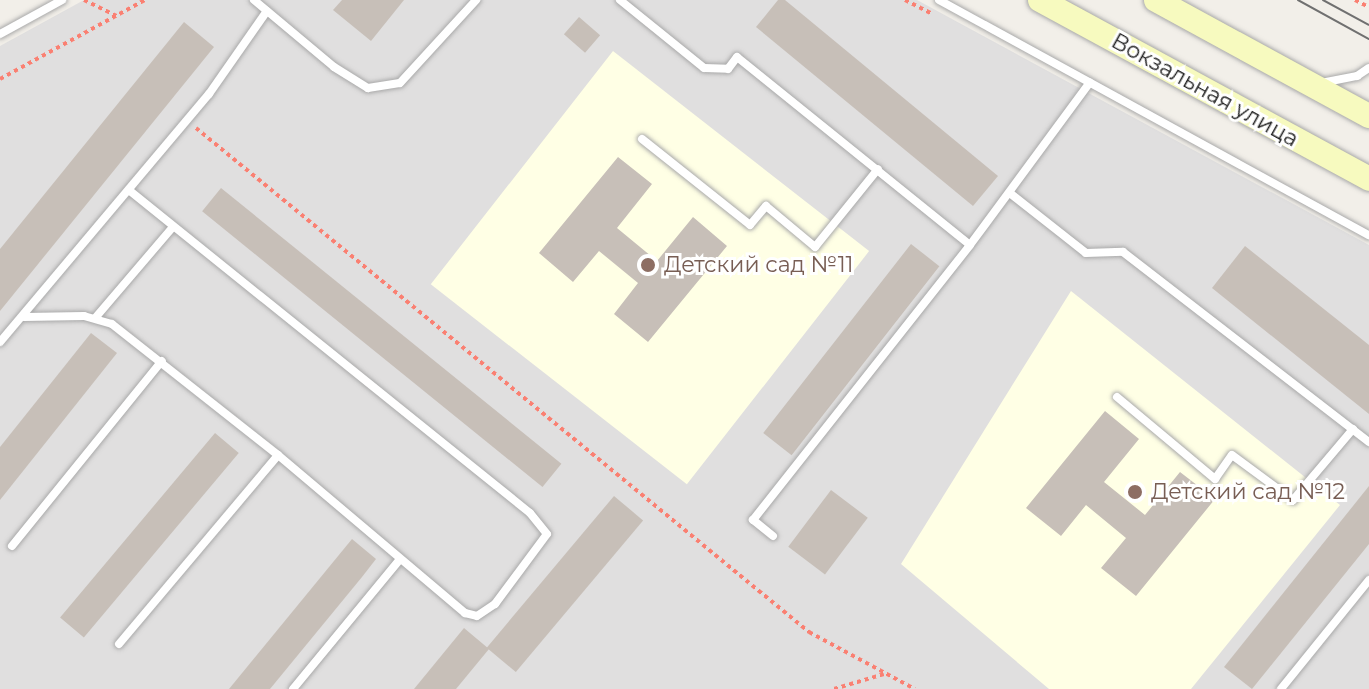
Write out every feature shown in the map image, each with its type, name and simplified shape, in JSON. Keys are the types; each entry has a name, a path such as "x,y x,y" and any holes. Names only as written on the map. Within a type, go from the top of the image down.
{"main road":[{"name":"Вокзальная улица","path":"1040,0 1369,179"},
{"path":"1156,0 1369,116"}],"lane":[{"path":"0,34 62,0"},
{"path":"254,0 368,88 400,83 476,0"},
{"path":"620,0 704,68 728,69 737,57 970,245"},
{"path":"939,0 1369,235"},
{"path":"0,342 187,121 267,11"},
{"path":"1310,84 1347,79 1369,68"},
{"path":"773,536 753,520 1011,194 1090,82"},
{"path":"642,139 750,225 766,206 815,247 878,169"},
{"path":"24,317 96,317 162,361 465,613 477,616 495,604 547,534 530,513 130,191"},
{"path":"1011,194 1086,253 1123,252 1369,442"},
{"path":"96,317 173,227"},
{"path":"12,546 162,361"},
{"path":"1117,397 1215,479 1232,455 1293,500 1353,429"},
{"path":"119,644 278,455"},
{"path":"293,689 400,559"},
{"path":"1281,689 1369,580"}],"path":[{"path":"84,0 117,16"},
{"path":"0,79 145,0"},
{"path":"917,6 921,0"},
{"path":"1355,0 1369,7"},
{"path":"187,121 809,632 915,689"},
{"path":"834,689 887,674"}],"shaded area":[{"path":"84,0 917,0 1369,245 1369,689 0,689 0,46"},
{"name":"Детский сад №11","path":"613,51 869,251 687,484 431,284"},
{"name":"Детский сад №12","path":"1071,291 1340,505 1191,689 1049,689 901,564"}],"building":[{"path":"342,0 404,0 371,41 333,10"},
{"path":"778,0 785,0 998,176 973,206 756,27"},
{"path":"579,17 600,35 585,53 564,34"},
{"path":"184,22 214,47 0,311 0,249"},
{"path":"618,157 652,184 617,228 657,261 693,217 727,246 648,342 614,314 638,283 599,251 573,282 539,253"},
{"path":"221,188 561,464 543,487 202,211"},
{"path":"911,244 939,266 792,455 763,433"},
{"path":"1245,246 1369,345 1369,414 1212,288"},
{"path":"91,333 117,353 0,500 0,447"},
{"path":"1105,411 1139,439 1104,482 1145,515 1180,472 1215,499 1136,596 1101,568 1126,538 1086,505 1061,536 1026,508"},
{"path":"215,433 239,453 84,638 60,618"},
{"path":"1369,486 1369,544 1252,689 1224,667"},
{"path":"831,490 868,518 825,574 788,547"},
{"path":"614,496 643,520 516,672 487,648"},
{"path":"352,539 376,559 362,577 270,689 229,689"},
{"path":"464,628 489,649 456,689 414,689"}],"tram line":[{"path":"1298,0 1369,39"},
{"path":"1323,0 1369,25"}],"place":[{"name":"Детский сад №11","path":"648,265"},
{"name":"Детский сад №12","path":"1135,492"}]}
